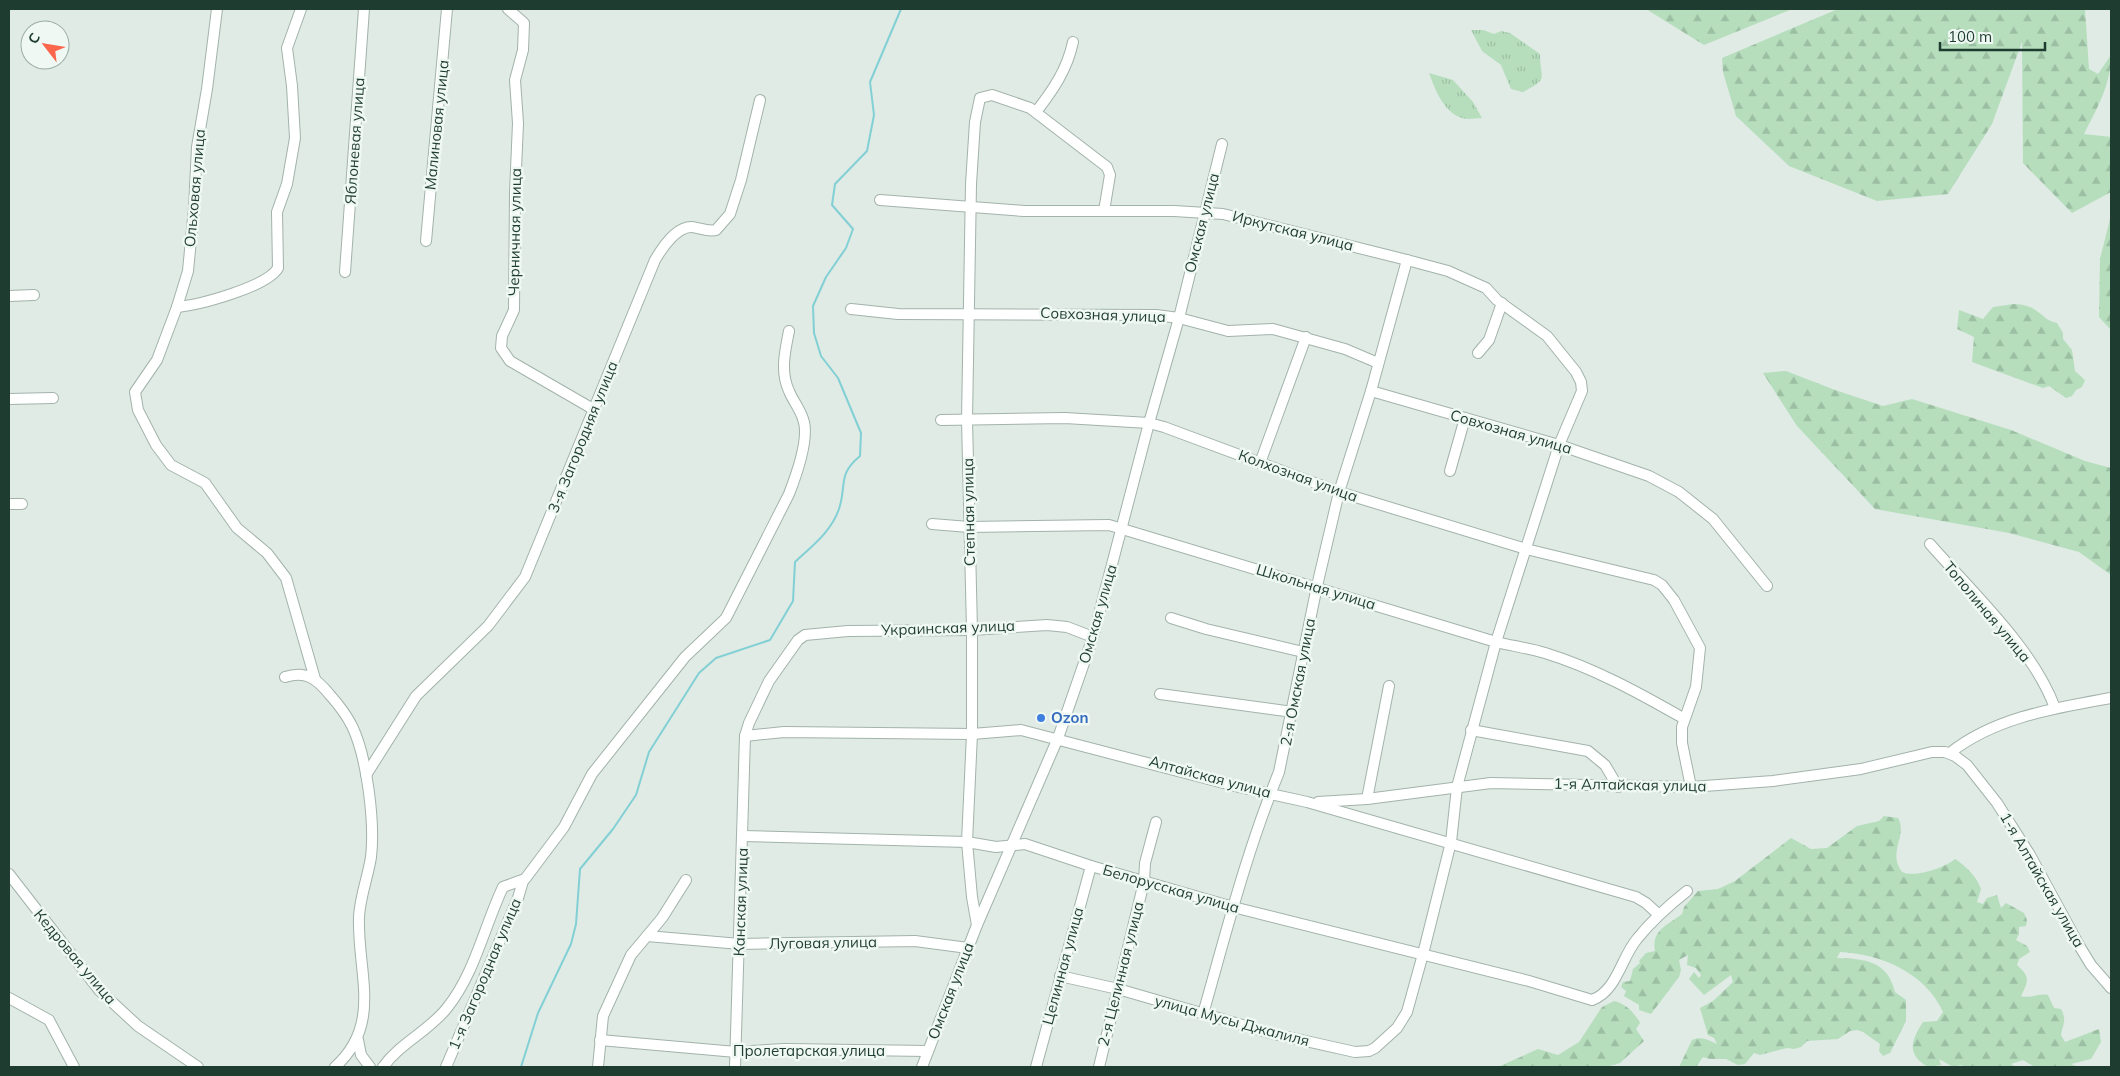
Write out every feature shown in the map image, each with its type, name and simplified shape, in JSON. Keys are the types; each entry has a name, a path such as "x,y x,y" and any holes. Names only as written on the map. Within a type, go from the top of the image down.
{"street":[{"name":"Ольховая улица","path":"217,9 207,89 197,147 188,271 157,360 135,392 138,410 156,445 171,465 205,483 237,528 267,554 286,578 315,679"},
{"path":"177,307 197,306 249,287 268,278 278,268 277,212 288,184 295,138 292,86 287,48 301,9"},
{"name":"Яблоневая улица","path":"345,272 364,9"},
{"name":"Малиновая улица","path":"426,241 447,9"},
{"name":"Черничная улица","path":"508,9 524,23 523,50 515,80 518,123 514,310 502,336 500,348 510,361 593,409"},
{"path":"1073,42 1069,59 1061,77 1036,112 1107,167 1110,174 1104,211"},
{"name":"Степная улица","path":"977,925 972,897 967,842 972,734 972,630 967,420 974,122 980,98 992,95 1025,106 1036,112"},
{"name":"3-я Загородняя улица","path":"366,775 416,696 488,626 525,577 660,251 682,229 690,227 716,230 728,219 742,180 760,100"},
{"name":"Омская улица","path":"922,1067 977,925 1058,738 1093,637 1149,423 1179,318 1222,144"},
{"name":"Иркутская улица","path":"880,200 1024,211 1104,211 1232,215 1407,260 1448,272 1481,285 1547,336 1576,372"},
{"name":"2-я Омская улица","path":"1202,1014 1269,793 1279,772 1317,586 1339,492 1371,391 1407,260"},
{"path":"9,296 34,295"},
{"path":"1478,353 1489,340 1502,303"},
{"name":"Совхозная улица","path":"851,309 898,314 1149,315 1179,318 1228,331 1273,329 1306,338 1378,363"},
{"path":"383,1067 392,1056 448,1007 480,946 503,887 523,881 564,827 592,774 685,657 726,618 789,494 796,474 805,426 803,418 786,385 784,375 789,331"},
{"path":"1260,463 1306,338"},
{"name":"улица Мусы Джалиля","path":"1060,976 1118,989 1202,1014 1355,1052 1369,1051 1375,1048 1397,1028 1407,1012 1423,954 1451,842 1457,787 1496,642 1559,445 1582,391 1581,382 1576,372"},
{"name":"Совхозная улица","path":"1371,391 1559,445 1650,476 1679,492 1713,520 1767,586"},
{"path":"9,400 53,398"},
{"name":"Колхозная улица","path":"941,420 1065,418 1149,423 1339,492 1526,549 1648,578 1662,585 1674,600 1700,648 1696,687 1683,718"},
{"path":"1450,471 1465,418"},
{"path":"9,504 22,504"},
{"name":"Школьная улица","path":"932,524 969,526 1094,524 1122,529 1317,586 1496,642 1545,653 1584,667 1635,691 1683,718"},
{"name":"Тополиная улица","path":"1930,544 2021,647 2050,695 2055,708"},
{"path":"1171,618 1206,629 1303,652"},
{"name":"Украинская улица","path":"802,636 848,630 972,630 1047,625 1067,627 1093,637"},
{"name":"Канская улица","path":"735,1067 746,736 749,723 769,681 802,636"},
{"path":"285,677 302,674 315,679 338,704 352,726 366,775 372,838 370,866 359,914 365,998 358,1040 361,1055 370,1067"},
{"path":"1367,799 1389,686"},
{"path":"1160,694 1292,712"},
{"path":"1950,753 1968,738 2037,712 2111,698"},
{"path":"1683,718 1682,743 1691,787"},
{"name":"Алтайская улица","path":"746,736 784,732 972,734 1015,730 1058,738 1308,802 1451,842 1542,872 1636,897 1658,914"},
{"path":"1471,730 1588,751 1605,765 1618,787"},
{"name":"1-я Алтайская улица","path":"1308,802 1367,799 1506,782 1618,787 1691,787 1809,778 1861,769 1932,752 1950,753 1967,765 1997,803 2030,855 2091,965 2111,988"},
{"name":"2-я Целинная улица","path":"1099,1067 1144,882 1145,863 1156,822"},
{"name":"Белорусская улица","path":"744,836 967,842 996,847 1025,844 1091,866 1233,907 1423,954 1592,1000 1609,989 1631,948 1658,914"},
{"name":"Целинная улица","path":"1036,1067 1091,866"},
{"name":"Кедровая улица","path":"9,874 98,990 138,1026 198,1067"},
{"path":"598,1067 603,1016 633,950 662,918 686,880"},
{"name":"1-я Загородная улица","path":"446,1067 518,898 523,881"},
{"path":"1658,914 1687,891"},
{"name":"Луговая улица","path":"647,936 740,944 915,941 968,948"},
{"path":"9,998 49,1020 74,1067"},
{"path":"335,1067 358,1040"},
{"name":"Пролетарская улица","path":"600,1040 736,1052 784,1049 928,1051"}],"green space":[{"path":"1646,9 1792,9 1704,45"},
{"path":"1838,9 2085,9 2089,69 2098,74 2111,55 2106,86 2084,134 2111,137 2111,192 2072,213 2023,163 2022,42 1992,124 1948,194 1877,201 1789,166 1736,116 1723,72 1722,58"},
{"path":"1471,30 1483,30 1494,34 1501,31 1510,33 1540,54 1542,78 1540,81 1523,92 1511,89 1501,65 1482,51"},
{"path":"1429,73 1453,80 1473,102 1482,118 1464,119 1450,111 1441,99"},
{"path":"2111,215 2111,330 2099,317 2100,259"},
{"path":"2014,304 2030,307 2047,319 2057,323 2063,333 2063,339 2072,350 2075,371 2085,380 2082,387 2076,390 2072,396 2066,398 2049,386 2043,388 1972,362 1974,337 1957,329 1959,310 1983,319 1993,307"},
{"path":"1786,371 1883,406 1912,399 2011,430 2085,461 2111,468 2111,575 2079,552 2009,533 1875,509 1797,426 1763,373"},
{"path":"1884,816 1898,818 1901,831 1896,858 1902,872 1907,874 1921,873 1944,866 1955,859 1971,872 1977,880 1981,889 1977,902 1983,904 1987,898 1997,895 2001,908 2006,903 2024,913 2027,920 2026,926 2019,927 2019,934 2016,940 2027,946 2030,952 2019,959 2017,965 2027,979 2021,996 2048,995 2054,1008 2061,1009 2063,1013 2064,1022 2061,1035 2065,1042 2099,1029 2101,1042 2091,1059 2071,1064 2078,1067 2035,1067 2023,1060 2011,1064 2016,1067 1964,1067 1961,1065 1953,1067 1939,1059 1941,1065 1928,1067 1916,1057 1913,1047 1916,1035 1923,1022 1937,1021 1943,1012 1935,998 1925,986 1900,968 1870,957 1840,952 1837,958 1857,959 1874,963 1881,967 1891,981 1895,992 1906,1000 1906,1021 1890,1053 1883,1056 1879,1051 1880,1044 1857,1030 1850,1031 1838,1039 1807,1041 1801,1047 1794,1049 1787,1048 1760,1055 1754,1053 1745,1064 1738,1065 1726,1059 1703,1057 1696,1067 1679,1067 1692,1040 1702,1038 1717,1044 1714,1038 1708,1035 1700,1008 1713,1001 1733,982 1731,975 1704,995 1689,979 1694,972 1699,978 1701,975 1696,968 1687,965 1688,955 1679,960 1681,970 1679,977 1651,1014 1639,1010 1639,1005 1624,996 1626,991 1621,987 1623,982 1630,981 1633,969 1640,963 1639,961 1646,953 1655,951 1654,944 1658,933 1682,914 1684,907 1698,891 1718,889 1735,881 1791,838 1811,849 1827,848 1857,826 1879,821"},
{"path":"1614,1001 1626,1006 1635,1015 1640,1023 1636,1029 1644,1041 1620,1063 1606,1067 1498,1067 1538,1049 1558,1055 1579,1042 1602,1007"}],"waterway":[{"path":"521,1067 538,1013 571,944 576,924 580,869 613,829 636,795 649,752 699,673 716,658 770,640 793,601 795,562 820,538 836,517 841,501 845,475 860,456 861,433 838,378 821,356 814,333 813,306 826,277 846,248 853,229 832,205 835,184 867,151 874,115 870,82 901,9"}],"place":[{"name":"Ozon","path":"1041,718"}]}
